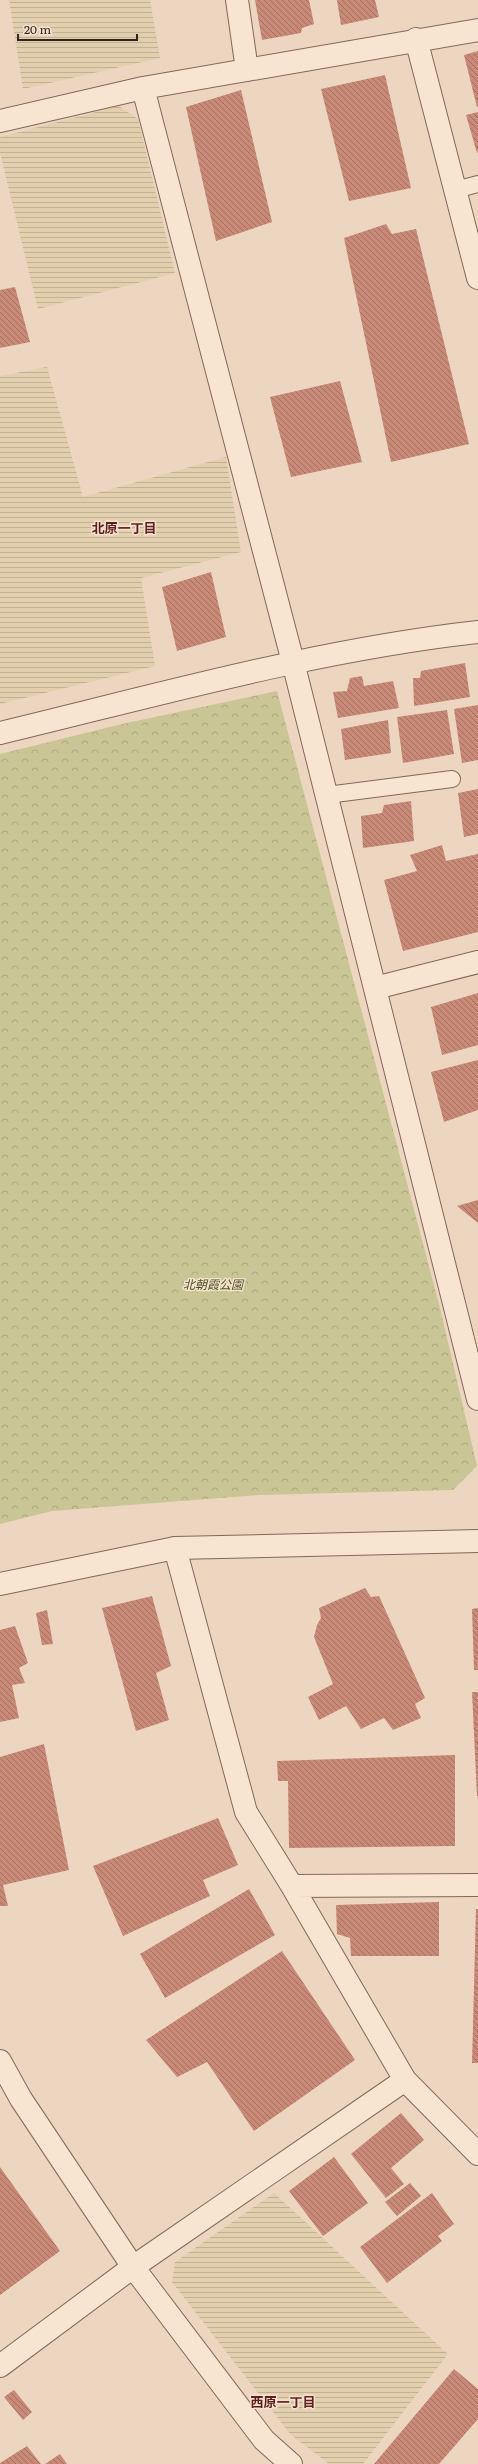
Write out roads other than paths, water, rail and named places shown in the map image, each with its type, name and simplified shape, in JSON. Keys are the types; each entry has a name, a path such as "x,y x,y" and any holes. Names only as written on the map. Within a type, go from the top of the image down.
{"street":[{"path":"237,0 247,70"},
{"path":"0,121 143,88 416,39 478,30"},
{"path":"416,39 478,278"},
{"path":"143,88 294,662 478,1399"},
{"path":"0,733 294,662 409,640 478,632"},
{"path":"375,988 478,962"},
{"path":"0,1584 176,1548 478,1541"},
{"path":"176,1548 246,1812 292,1886 405,2080 478,2154"},
{"path":"292,1886 478,1885"},
{"path":"0,2061 21,2099 133,2267 264,2440 291,2464"},
{"path":"0,2366 133,2267 405,2080"}],"lane":[{"path":"455,190 478,184"},
{"path":"327,795 452,779"}],"district":[{"name":"北原一丁目","path":"124,527"},
{"name":"西原一丁目","path":"283,2401"}],"park label":[{"name":"北朝霞公園","path":"213,1284"}]}
